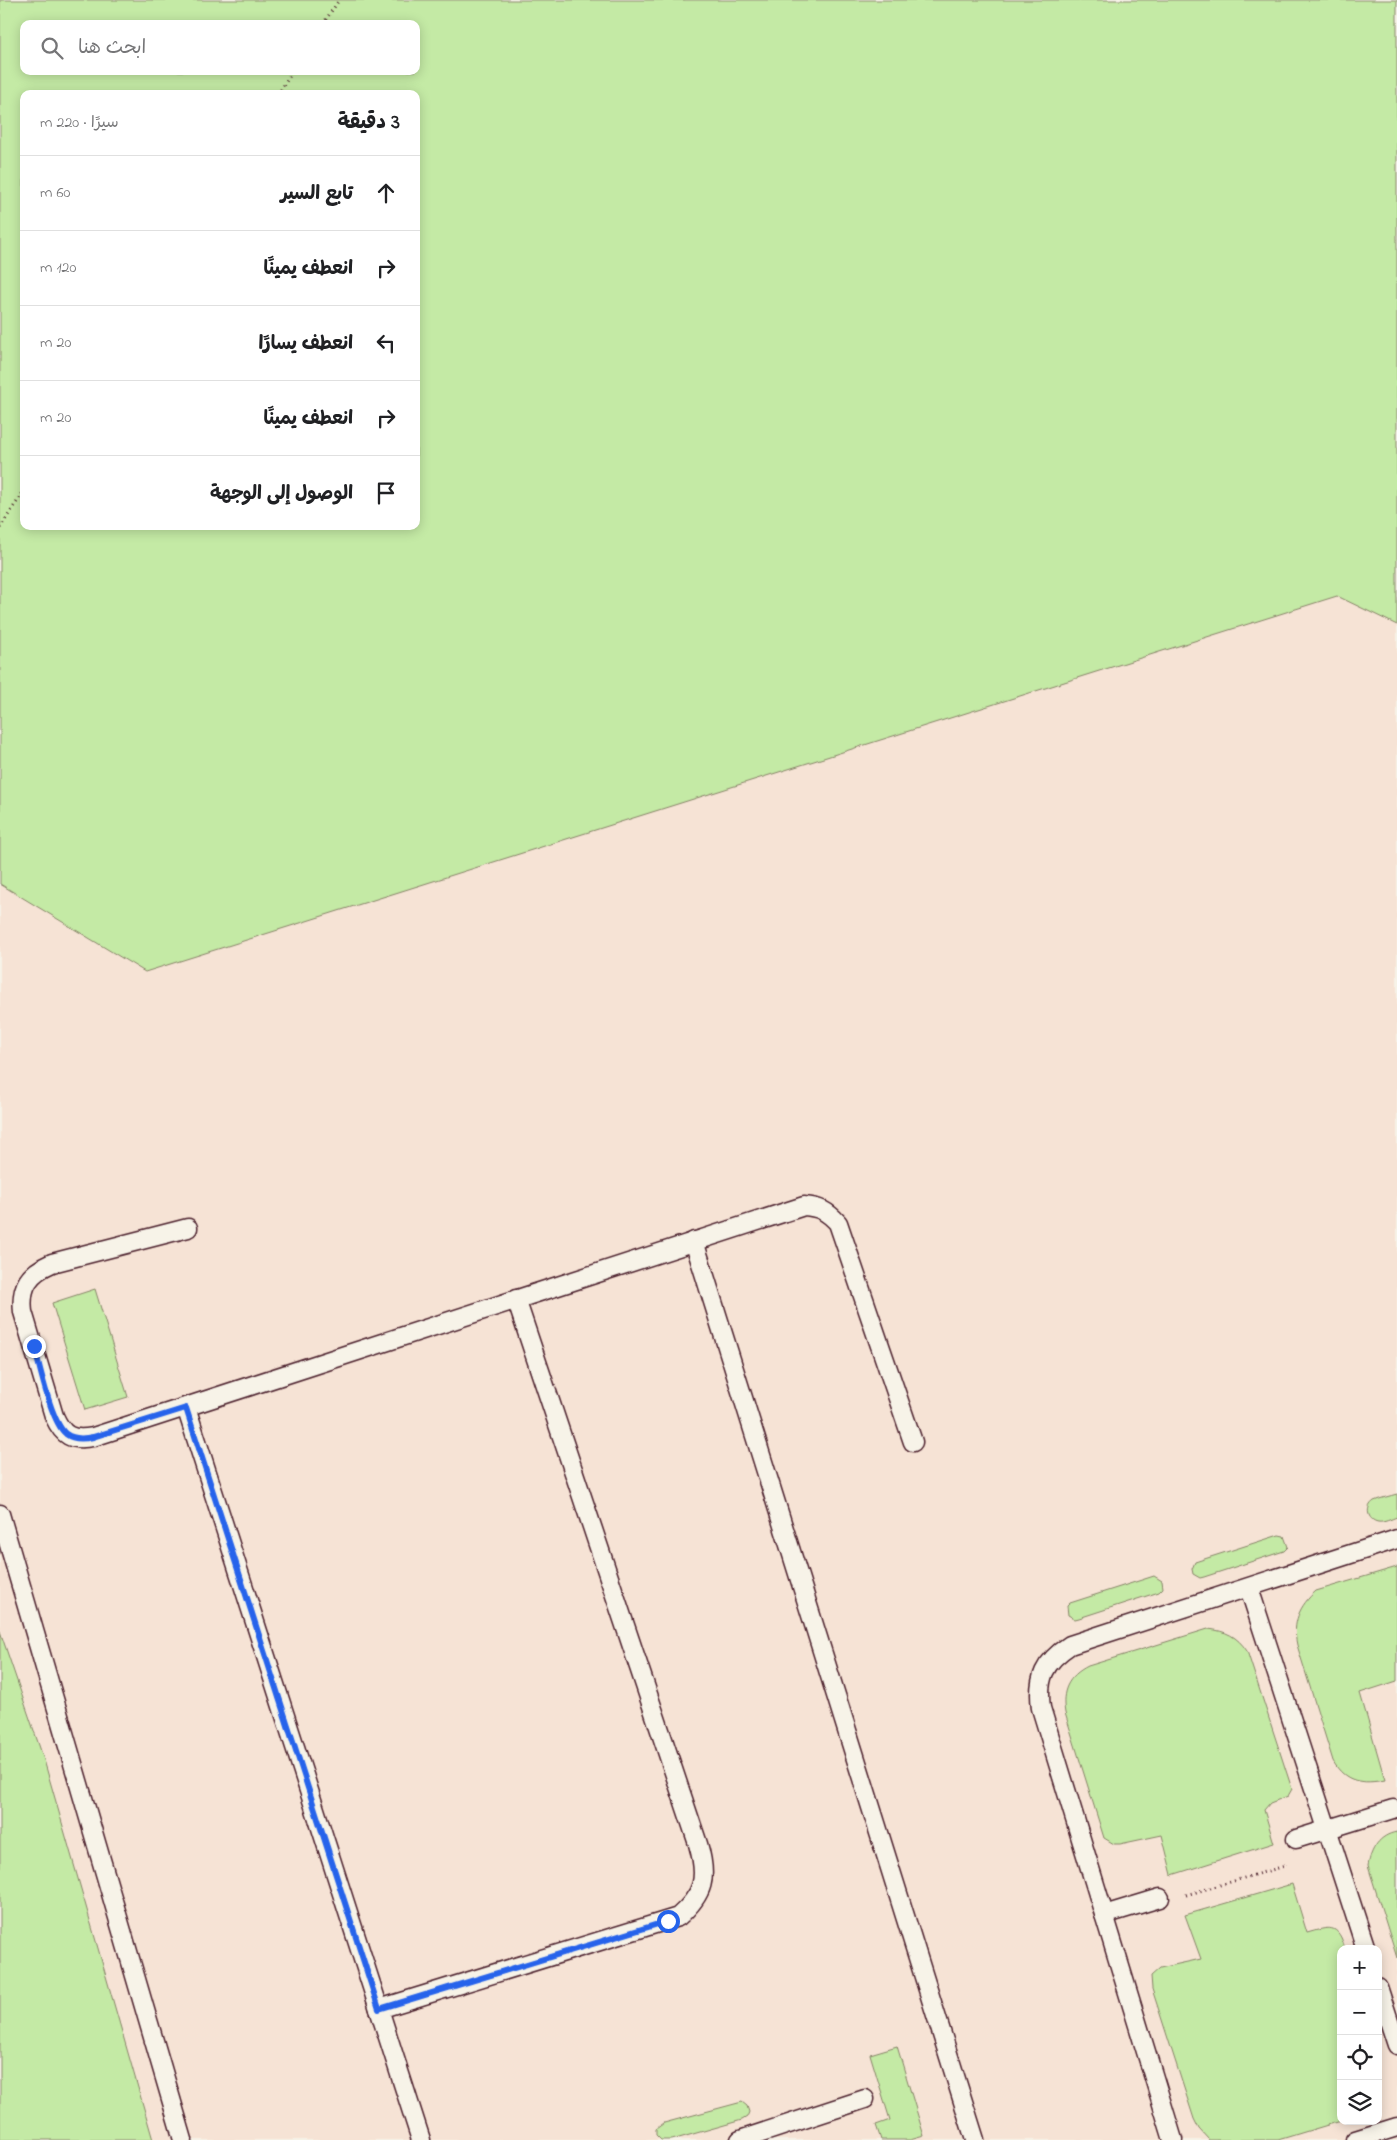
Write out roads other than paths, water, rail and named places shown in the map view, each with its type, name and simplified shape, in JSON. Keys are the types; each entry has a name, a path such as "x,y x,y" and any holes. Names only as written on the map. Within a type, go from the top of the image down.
{"lane":[{"path":"188,1228 52,1263 41,1268 31,1276 25,1287 22,1300 23,1312 54,1416 59,1427 68,1436 80,1439 93,1437 186,1408 804,1206 817,1207 829,1213 838,1222 913,1442"},
{"path":"694,1241 975,2140"},
{"path":"379,2009 678,1917 693,1904 702,1885 704,1864 698,1844 516,1299"},
{"path":"186,1408 421,2140"},
{"path":"0,1514 183,2140"},
{"path":"1173,2140 1041,1708 1039,1693 1041,1678 1047,1664 1057,1653 1070,1645 1397,1539"},
{"path":"1249,1588 1365,1945"},
{"path":"1296,1839 1394,1809"},
{"path":"1104,1915 1160,1898"},
{"path":"1379,1990 1397,2045"},
{"path":"740,2140 865,2099"},
{"path":"1355,2140 1397,2127"}]}
